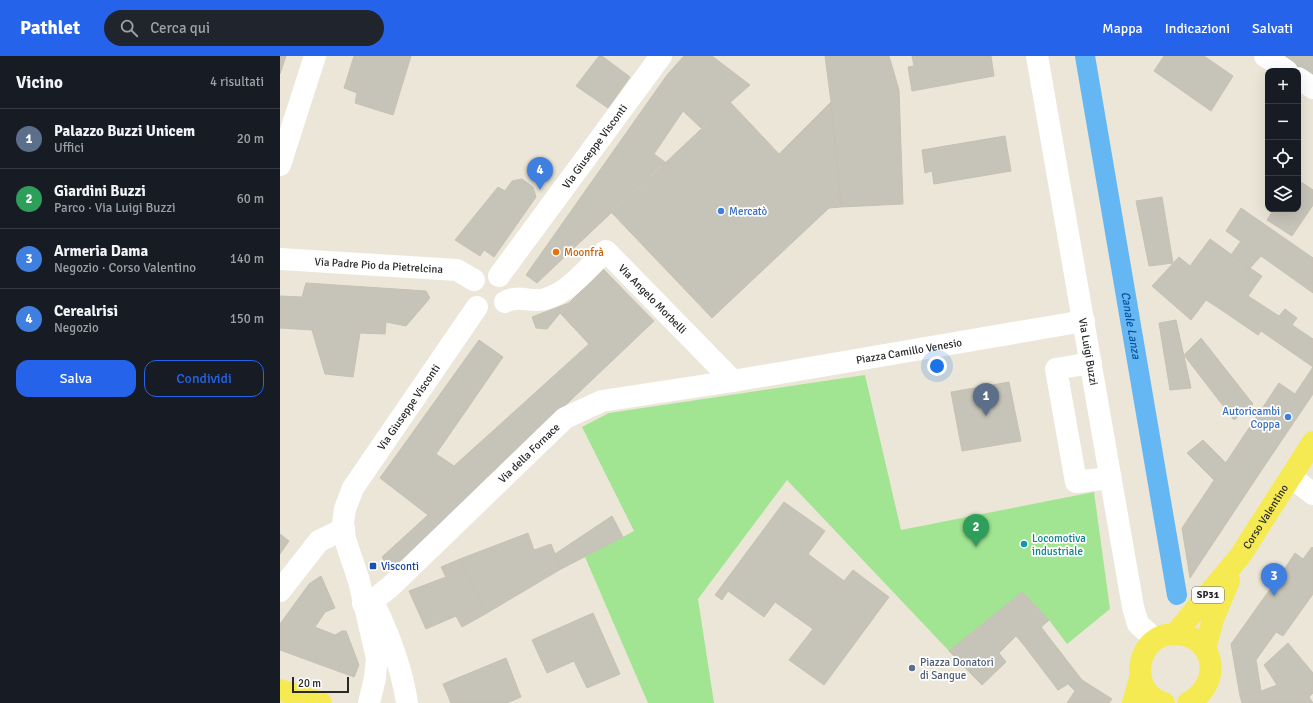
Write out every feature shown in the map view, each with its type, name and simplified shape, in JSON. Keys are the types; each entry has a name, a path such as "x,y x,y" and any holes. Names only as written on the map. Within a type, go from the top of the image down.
{"main road":[{"name":"Corso Valentino","path":"1205,649 1213,619 1240,556 1313,442"},
{"name":"Corso Valentino","path":"1133,703 1140,678 1142,656 1147,647 1165,636 1240,556"},
{"path":"1165,636 1192,638 1205,649 1210,660 1211,672 1201,700"},
{"path":"1140,678 1144,688 1151,696 1164,703"},
{"path":"280,690 321,703"}],"street":[{"path":"280,166 315,56"},
{"name":"Via Luigi Buzzi","path":"1037,56 1133,607 1138,624 1165,636"},
{"path":"1265,56 1283,68"},
{"name":"Via Giuseppe Visconti","path":"499,276 652,58"},
{"path":"1301,80 1313,88"},
{"name":"Via Angelo Morbelli","path":"505,302 513,298 543,300 553,296 564,290 606,251 733,381"},
{"name":"Via Padre Pio da Pietrelcina","path":"280,260 457,270 474,280"},
{"path":"488,273 499,276 503,280 508,291 505,302 496,310 489,311 477,307 471,297 470,291 474,280 483,274 488,273"},
{"name":"Via Giuseppe Visconti","path":"368,602 359,581 345,539 345,509 353,488 477,307"},
{"name":"Piazza Camillo Venesio","path":"733,381 1084,321"},
{"path":"1091,363 1056,369 1076,482 1110,478"},
{"name":"Via della Fornace","path":"368,602 390,587 565,418 602,401 733,381"},
{"name":"Corso Valentino","path":"1291,477 1313,494"},
{"path":"282,588 319,541 344,529"},
{"path":"368,602 377,658 375,678 369,703"},
{"path":"368,602 391,642 404,679 408,703"}],"green space":[{"path":"865,375 901,530 1094,492 1110,609 1067,644 1049,620 1022,592 949,651 787,480 698,599 714,703 648,703 585,557 634,531 582,427 609,413"}],"building":[{"path":"280,56 286,56 280,74"},
{"path":"354,56 411,56 393,115 355,103 357,93 344,88"},
{"path":"599,56 602,56 630,77 608,108 576,86"},
{"path":"684,56 712,56 750,85 701,128 683,111 654,154 665,162 537,283 526,275 667,75"},
{"path":"825,56 889,56 899,90 903,204 841,207"},
{"path":"912,56 991,56 994,76 912,91 908,67 914,66"},
{"path":"1164,56 1204,56 1233,76 1211,111 1154,71"},
{"path":"1273,56 1313,56 1313,83 1301,75 1301,68 1291,68"},
{"name":"Mercatò","path":"730,102 779,154 831,102 841,207 829,208 712,318 612,213"},
{"path":"1005,136 1011,171 934,184 932,171 925,173 922,150"},
{"path":"522,179 533,187 536,197 494,257 484,250 480,256 455,240 498,187 505,191 512,181"},
{"path":"1301,182 1313,190 1313,205 1292,236 1267,220 1272,212 1301,212"},
{"path":"1162,197 1173,263 1149,266 1136,201"},
{"path":"1241,208 1313,258 1313,293 1226,231"},
{"path":"1210,239 1250,268 1220,309 1206,300 1191,320 1152,286 1179,257 1190,266"},
{"path":"1241,241 1261,256 1250,268 1231,255"},
{"path":"1250,268 1262,276 1248,296 1279,316 1285,309 1297,318 1292,325 1313,339 1313,367 1261,331 1258,335 1220,309"},
{"path":"603,269 654,321 391,571 382,557 428,515 380,478 479,340 503,357 436,454 454,466 589,344 560,313 547,329 536,328 532,317 569,303"},
{"path":"306,283 426,291 430,298 406,326 386,322 385,334 360,333 353,377 325,374 312,330 280,328 280,296 302,297"},
{"path":"1176,320 1191,388 1170,390 1159,323"},
{"path":"1201,338 1253,404 1234,420 1184,355"},
{"path":"1313,367 1313,394 1261,471 1233,452 1279,383 1295,394"},
{"path":"1009,382 1021,441 962,451 951,392"},
{"path":"1203,440 1226,463 1214,480 1187,453"},
{"path":"1233,452 1261,471 1190,578 1182,528"},
{"path":"784,502 825,531 808,554 844,581 853,570 889,597 824,685 789,660 813,629 775,602 764,617 728,591 722,600 715,595"},
{"path":"612,516 623,537 561,569 555,554"},
{"path":"528,533 534,550 551,544 561,569 487,613 460,559"},
{"path":"280,534 289,541 280,554"},
{"path":"1312,547 1313,593 1283,571 1295,553 1303,559"},
{"path":"460,559 487,613 462,627 456,616 426,629 409,591 446,577 441,567"},
{"path":"1283,571 1313,594 1283,636 1276,632 1256,660 1261,691 1240,696 1231,644"},
{"path":"321,576 335,608 325,612 315,627 335,635 342,631 346,631 359,665 354,677 280,650 280,624 309,584"},
{"path":"1022,592 1049,620 1023,644 1016,636 999,653 1006,662 982,685 949,651"},
{"path":"593,613 620,674 587,688 574,661 547,673 532,640"},
{"path":"1041,627 1082,680 1112,699 1109,703 1067,703 1075,691 1068,684 1058,690 1023,644"},
{"path":"1288,643 1313,673 1313,693 1309,697 1313,703 1242,703 1240,696 1277,685 1264,665"},
{"path":"506,658 521,697 507,703 451,703 443,684"}],"waterway":[{"name":"Canale Lanza","path":"1085,56 1177,595"}],"place":[{"name":"Cerealrisi","path":"540,190"},
{"name":"Mercatò","path":"721,211"},
{"name":"Moonfrà","path":"556,252"},
{"name":"Palazzo Buzzi Unicem","path":"986,416"},
{"name":"Autoricambi Coppa","path":"1288,417"},
{"name":"Locomotiva industriale","path":"1024,544"},
{"name":"Giardini Buzzi","path":"976,547"},
{"name":"Visconti","path":"373,566"},
{"name":"Armeria Dama","path":"1274,596"},
{"name":"Piazza Donatori di Sangue","path":"912,668"}]}
